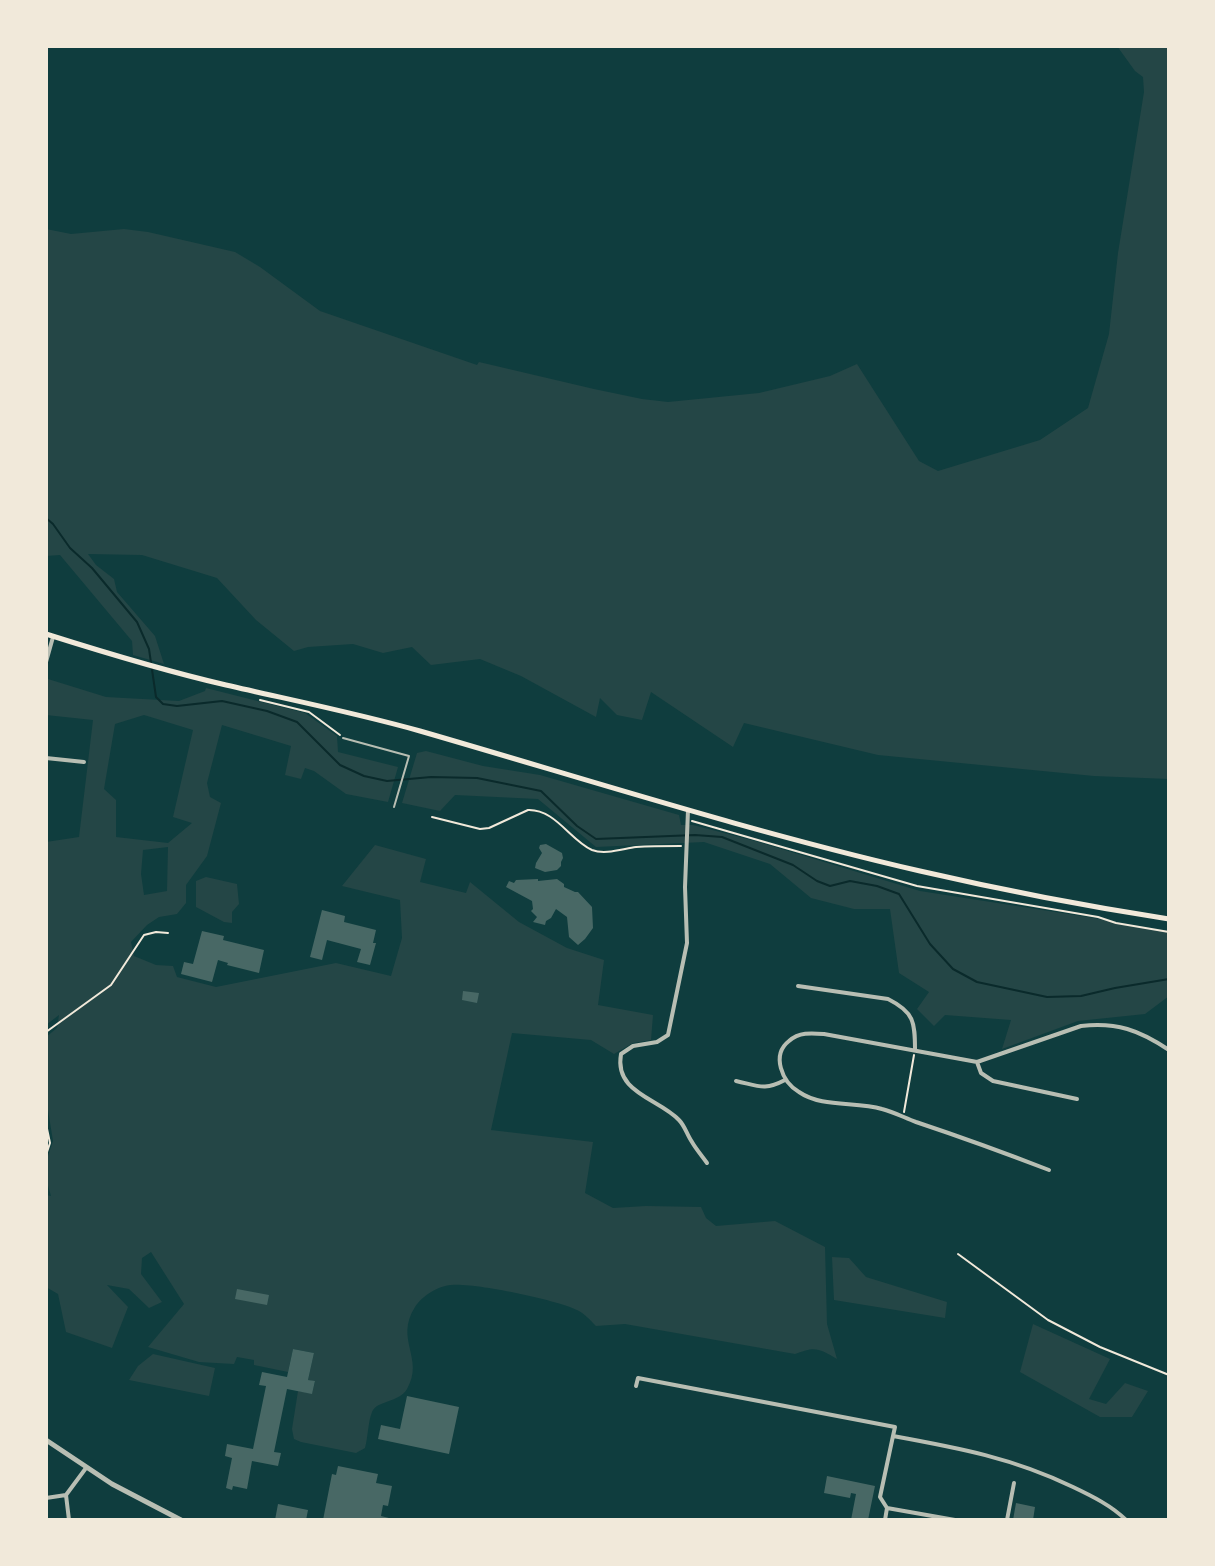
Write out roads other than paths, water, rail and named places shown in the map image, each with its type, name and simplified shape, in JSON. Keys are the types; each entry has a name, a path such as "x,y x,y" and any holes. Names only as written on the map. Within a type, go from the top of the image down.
{"main road":[{"path":"46,634 160,669 417,730 688,810 920,871 1099,908 1169,919"}],"street":[{"path":"46,662 53,637"},
{"path":"46,758 84,762"},
{"path":"688,810 685,887 687,943 668,1035 657,1042 633,1046 621,1054 619,1065 628,1083 638,1093 681,1121 707,1163"},
{"path":"798,986 888,999 900,1005 910,1014 915,1027 915,1050"},
{"path":"1049,1170 880,1108 820,1100 799,1093 785,1080 779,1064 781,1053 786,1043 807,1033 977,1062 1081,1026 1099,1024 1132,1030 1169,1050"},
{"path":"977,1062 981,1073 993,1081 1077,1099"},
{"path":"736,1081 772,1087 785,1080"},
{"path":"636,1386 638,1378 895,1427 880,1497 887,1508 885,1520"},
{"path":"893,1436 1007,1460 1091,1496 1126,1520"},
{"path":"46,1440 86,1468 181,1520"},
{"path":"69,1520 66,1495 86,1468"},
{"path":"1007,1520 1014,1483"},
{"path":"46,1498 66,1495"},
{"path":"887,1508 955,1520"}],"lane":[{"path":"343,738 409,756 394,807"}],"waterway":[{"path":"46,518 137,622 149,649 156,697 163,704 177,706 222,701 267,711 297,722 340,765 364,776 387,781 431,777 477,778 541,791 577,826 596,839 695,835 722,837 793,865 830,886 850,881 877,886 899,894 930,944 953,969 977,982 1047,997 1081,996 1169,979"}]}
